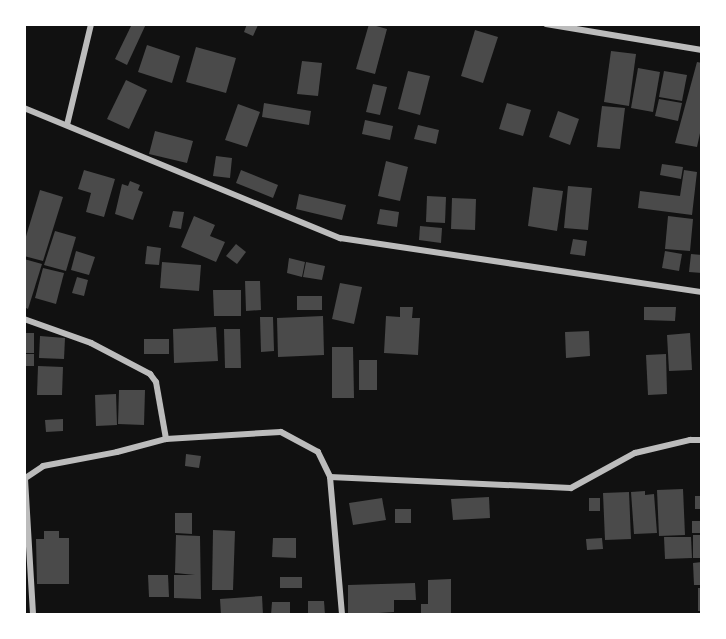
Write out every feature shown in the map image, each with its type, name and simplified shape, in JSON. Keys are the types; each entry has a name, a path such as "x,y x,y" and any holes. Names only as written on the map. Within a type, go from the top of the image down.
{"street":[{"path":"67,125 91,24"},
{"path":"546,24 702,50"},
{"path":"24,108 340,238 702,292"},
{"path":"24,319 91,343 150,374 156,382 166,439"},
{"path":"33,615 25,479 42,465 117,452 166,439 281,432 318,452 330,477 342,615"},
{"path":"330,477 571,488 635,453 690,440 702,440"}],"building":[{"path":"132,24 146,24 127,65 115,59"},
{"path":"247,24 258,25 253,36 244,32"},
{"path":"369,24 387,29 375,74 356,69"},
{"path":"475,30 498,37 483,83 461,76"},
{"path":"147,45 180,56 172,83 138,72"},
{"path":"196,47 236,58 226,93 186,82"},
{"path":"611,51 636,54 629,106 604,102"},
{"path":"302,61 322,63 318,96 297,94"},
{"path":"697,62 702,63 702,124 697,147 675,143"},
{"path":"638,68 660,72 653,112 631,108"},
{"path":"408,71 430,76 420,115 398,109"},
{"path":"664,71 687,75 682,101 659,97"},
{"path":"126,80 147,90 129,129 107,119"},
{"path":"373,84 387,87 380,115 366,112"},
{"path":"659,99 682,103 678,121 655,116"},
{"path":"264,103 311,111 309,125 262,117"},
{"path":"507,103 531,110 523,136 499,129"},
{"path":"238,104 260,112 247,147 225,140"},
{"path":"602,106 625,108 620,149 597,147"},
{"path":"558,111 579,119 570,145 549,137"},
{"path":"365,120 393,126 390,140 362,134"},
{"path":"418,125 439,130 436,144 414,139"},
{"path":"155,131 193,141 187,163 149,154"},
{"path":"216,156 232,158 230,178 213,176"},
{"path":"386,161 408,167 400,201 378,196"},
{"path":"662,164 683,167 681,179 660,175"},
{"path":"84,170 115,179 104,217 86,212 91,193 78,189"},
{"path":"241,170 278,185 273,198 236,183"},
{"path":"684,170 697,172 692,215 638,208 640,191 680,196"},
{"path":"130,181 140,185 138,190 143,192 133,220 115,214 122,184 128,186"},
{"path":"568,186 592,188 588,230 564,228"},
{"path":"533,187 563,191 557,231 528,226"},
{"path":"40,190 63,197 43,261 24,256 24,243"},
{"path":"299,194 346,205 342,220 296,209"},
{"path":"427,196 446,197 445,223 426,222"},
{"path":"452,198 476,199 475,230 451,229"},
{"path":"380,209 399,212 397,227 377,224"},
{"path":"173,211 184,212 181,229 169,227"},
{"path":"194,216 215,225 210,236 225,242 216,262 181,247"},
{"path":"668,216 693,219 690,251 665,249"},
{"path":"420,226 442,228 441,243 419,240"},
{"path":"55,231 76,237 66,271 44,265"},
{"path":"573,239 587,241 585,256 570,254"},
{"path":"236,244 246,252 237,264 226,256"},
{"path":"147,246 161,248 159,265 145,264"},
{"path":"76,251 95,257 89,275 71,270"},
{"path":"665,251 682,254 679,271 662,268"},
{"path":"691,254 702,255 702,273 689,272"},
{"path":"289,258 305,262 302,277 287,273"},
{"path":"24,259 42,264 28,309 24,307"},
{"path":"162,262 201,265 199,291 160,288"},
{"path":"306,262 325,266 322,280 303,277"},
{"path":"43,268 64,273 56,304 35,298"},
{"path":"77,277 88,280 84,296 72,293"},
{"path":"245,281 260,281 261,310 246,311"},
{"path":"340,283 362,287 354,324 332,319"},
{"path":"213,290 241,290 241,316 214,316"},
{"path":"297,296 322,296 322,310 297,310"},
{"path":"400,307 413,307 412,318 420,318 418,355 384,353 386,316 400,317"},
{"path":"644,307 676,307 675,321 644,320"},
{"path":"323,316 324,355 278,357 277,318"},
{"path":"260,317 273,317 274,351 261,352"},
{"path":"216,327 218,361 174,363 173,329"},
{"path":"224,329 240,329 241,368 225,368"},
{"path":"589,331 590,356 566,358 565,332"},
{"path":"24,333 34,333 34,353 24,353"},
{"path":"690,333 692,370 669,371 667,335"},
{"path":"40,336 65,338 64,359 39,358"},
{"path":"144,339 169,339 169,354 144,354"},
{"path":"332,347 353,347 354,398 332,398"},
{"path":"24,354 34,354 34,366 24,366"},
{"path":"666,354 667,394 648,395 646,355"},
{"path":"359,360 377,360 377,390 359,390"},
{"path":"38,366 63,367 62,395 37,395"},
{"path":"119,390 145,390 144,425 118,424"},
{"path":"116,394 117,425 96,426 95,395"},
{"path":"63,419 63,431 46,432 45,420"},
{"path":"186,454 201,456 199,468 185,466"},
{"path":"683,489 685,535 659,536 657,490"},
{"path":"645,491 645,495 654,494 657,533 634,534 631,492"},
{"path":"629,492 631,539 605,540 603,493"},
{"path":"695,496 702,496 702,509 695,509"},
{"path":"489,497 490,518 453,520 451,499"},
{"path":"382,498 386,520 353,525 349,503"},
{"path":"589,498 600,498 600,511 589,511"},
{"path":"395,509 411,509 411,523 395,523"},
{"path":"175,513 192,513 192,534 175,533"},
{"path":"692,521 702,521 702,533 692,533"},
{"path":"213,530 235,531 233,590 212,590"},
{"path":"44,531 59,531 59,538 69,538 69,584 37,584 36,539 44,539"},
{"path":"176,535 200,536 201,599 174,598 174,575 195,575 175,573"},
{"path":"693,535 702,535 702,558 693,558"},
{"path":"664,537 691,537 692,558 665,559"},
{"path":"273,538 296,538 296,558 272,557"},
{"path":"602,538 603,549 587,550 586,539"},
{"path":"702,562 702,585 694,585 693,563"},
{"path":"148,575 168,575 169,597 149,597"},
{"path":"280,577 302,577 302,588 280,588"},
{"path":"451,579 451,615 421,615 421,604 428,604 428,580"},
{"path":"415,583 416,600 394,600 394,612 348,615 348,585"},
{"path":"698,588 702,588 702,611 698,611"},
{"path":"262,596 263,615 221,615 220,599"},
{"path":"308,601 324,601 325,615 308,615"},
{"path":"272,602 290,602 290,615 271,615"}]}
